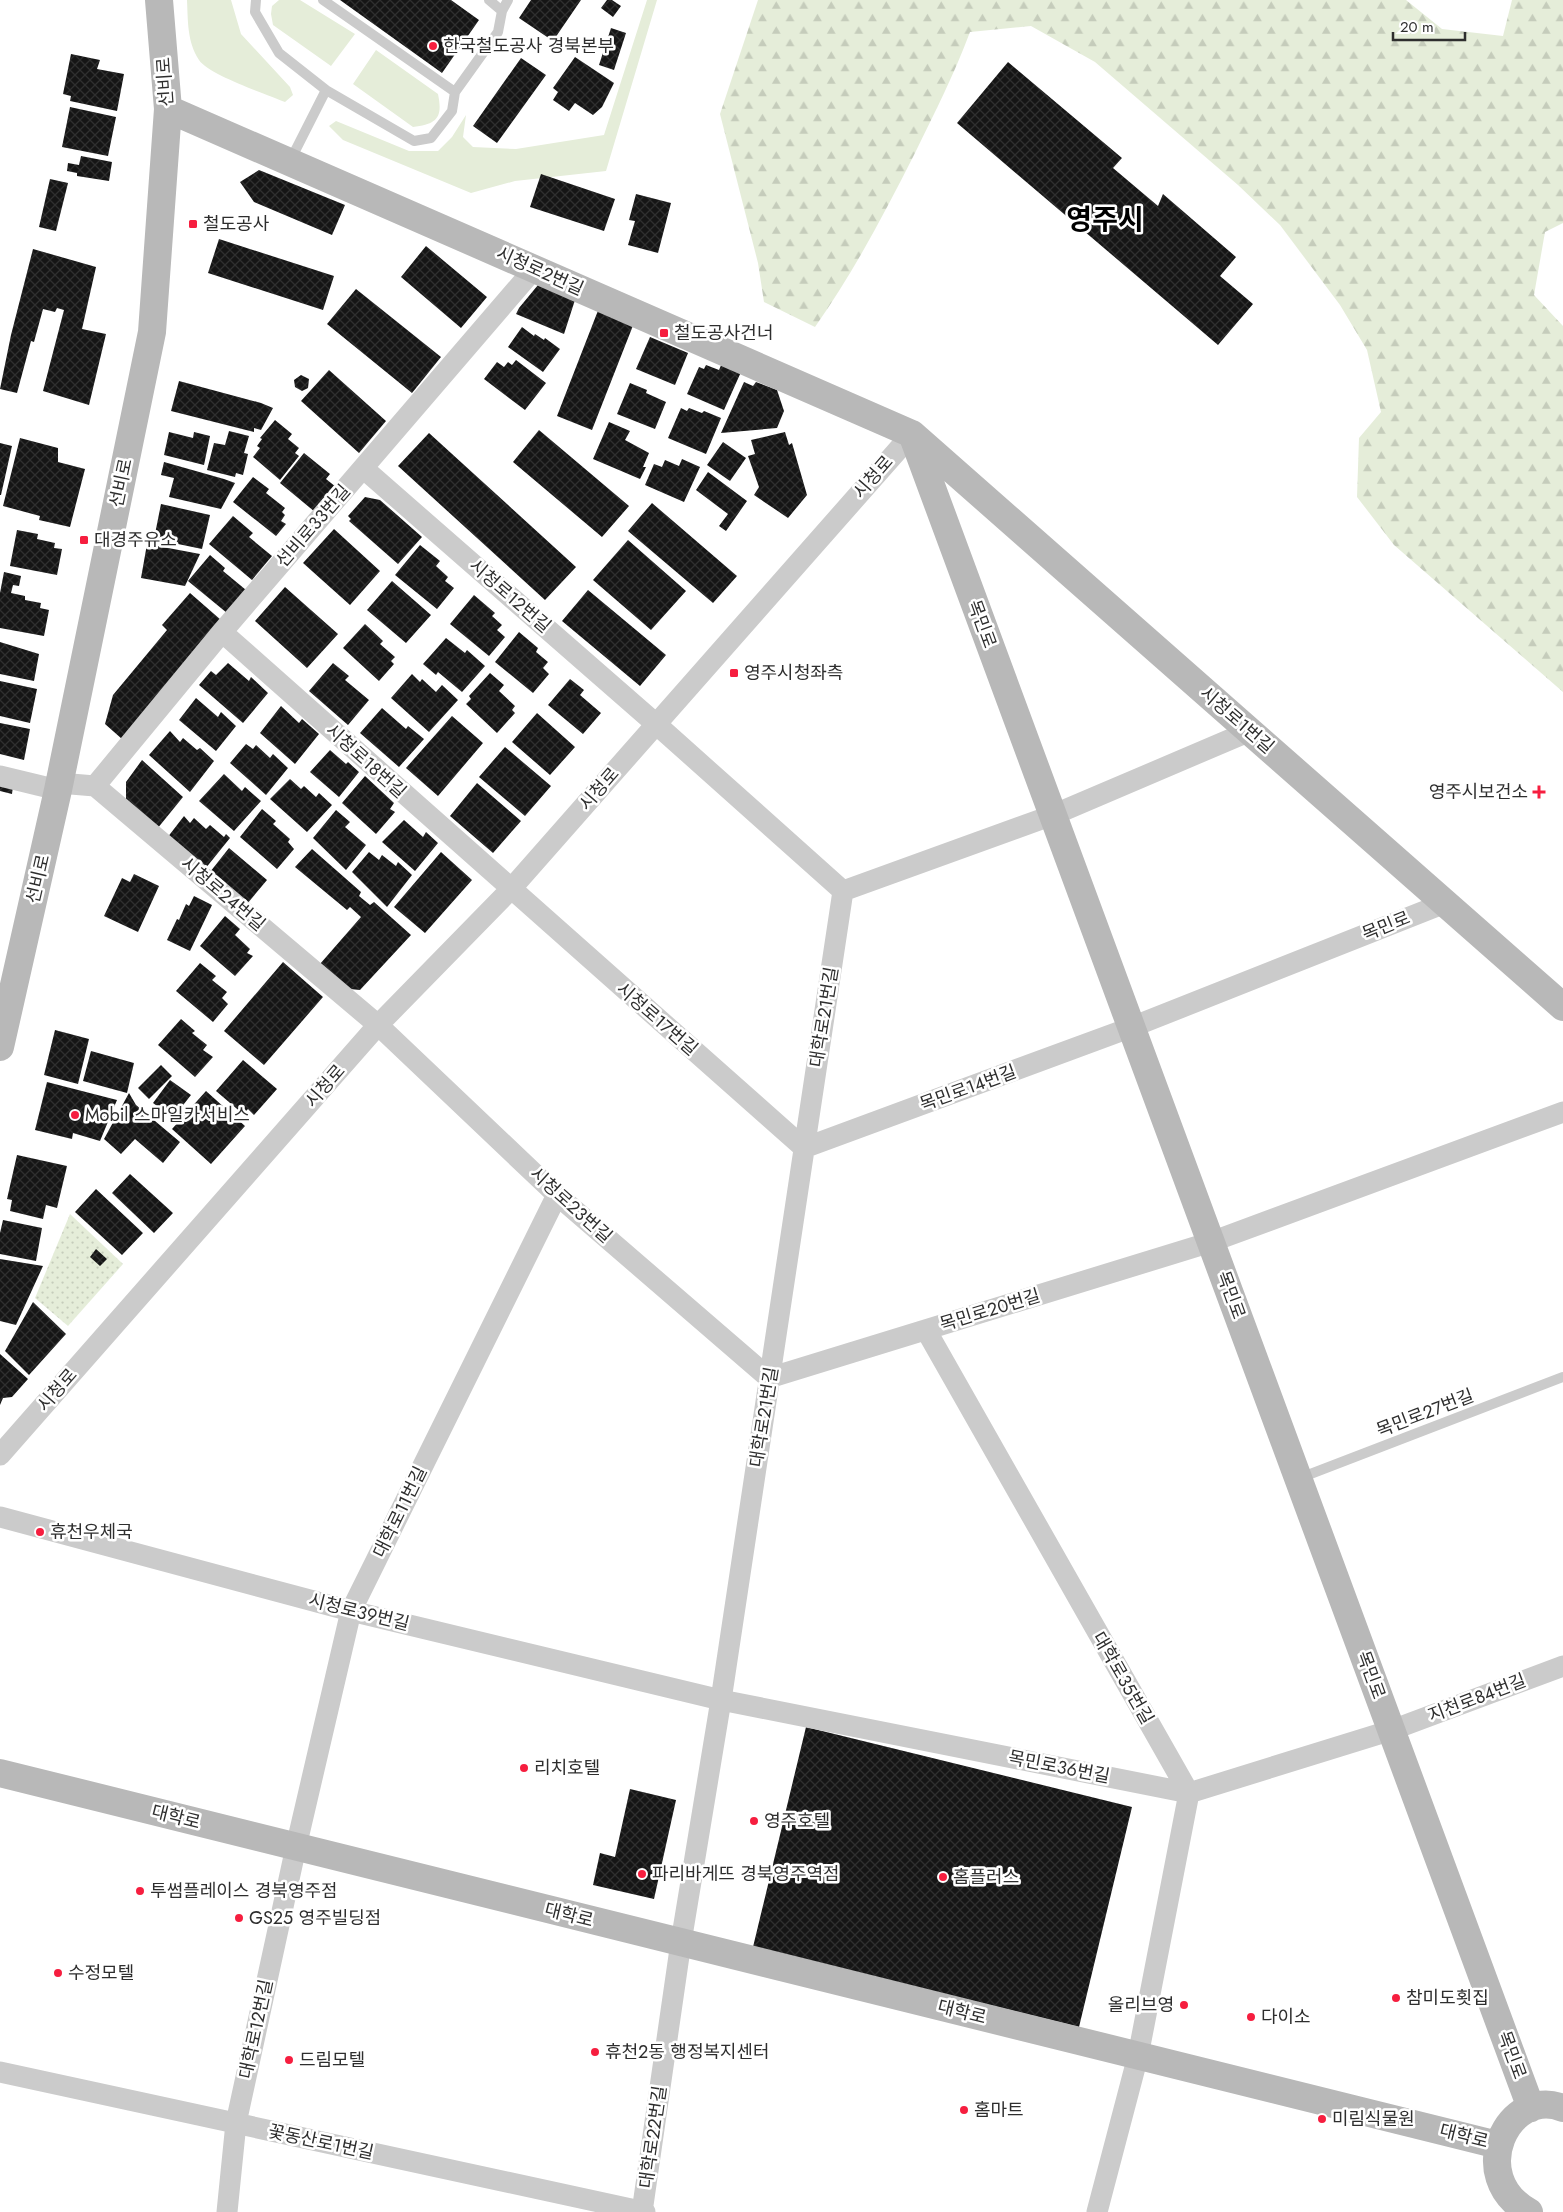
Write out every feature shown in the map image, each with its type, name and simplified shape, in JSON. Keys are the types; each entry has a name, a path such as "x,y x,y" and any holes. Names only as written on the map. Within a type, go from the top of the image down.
{"main road":[{"name":"선비로","path":"0,1047 59,787 152,332 168,109 159,0"},
{"name":"시청로2번길","path":"168,109 912,434"},
{"name":"시청로1번길","path":"912,434 1563,1007"},
{"name":"목민로","path":"912,434 1532,2108"},
{"name":"대학로","path":"0,1773 1498,2145"},
{"path":"1520,2210 1503,2189 1497,2172 1500,2138 1518,2114 1532,2108 1547,2105 1563,2108"}],"street":[{"name":"선비로33번길","path":"95,786 222,632 534,269"},
{"name":"시청로","path":"0,1455 378,1025 510,890 912,434"},
{"name":"시청로12번길","path":"363,468 656,724"},
{"name":"시청로18번길","path":"222,632 510,890"},
{"path":"656,724 843,891 1053,815 1250,731"},
{"path":"0,776 59,787 95,786"},
{"name":"시청로24번길","path":"95,786 378,1025"},
{"name":"시청로17번길","path":"510,890 804,1148"},
{"name":"대학로21번길","path":"681,1942 721,1700 843,891"},
{"name":"목민로","path":"1132,1027 1445,903"},
{"name":"시청로23번길","path":"378,1025 557,1195 770,1378"},
{"name":"목민로14번길","path":"804,1148 1132,1027"},
{"path":"1211,1242 1563,1112"},
{"name":"대학로11번길","path":"296,1847 351,1611 557,1195"},
{"name":"목민로20번길","path":"770,1378 1211,1242"},
{"name":"대학로35번길","path":"926,1330 1188,1793"},
{"name":"시청로39번길","path":"0,1517 351,1611 721,1700"},
{"name":"지천로84번길","path":"1392,1730 1563,1666"},
{"name":"목민로36번길","path":"721,1700 1188,1793 1392,1730"},
{"path":"1097,2212 1138,2056 1188,1793"},
{"name":"대학로12번길","path":"227,2212 236,2123 296,1847"},
{"name":"대학로22번길","path":"642,2212 681,1942"},
{"name":"꽃동산로1번길","path":"0,2072 646,2212"}],"lane":[{"path":"256,0 255,12 279,53 326,90 414,141 431,138 452,111 454,92 498,32 502,11 508,0"},
{"path":"323,0 454,92"},
{"path":"489,0 502,11"},
{"path":"290,162 326,90"},
{"name":"목민로27번길","path":"1298,1478 1563,1377"}],"green space":[{"path":"187,0 231,0 241,34 290,87 293,95 285,102 226,78 205,66 199,60 192,46"},
{"path":"279,0 300,0 355,34 331,66 273,25 272,6"},
{"path":"647,0 657,0 606,171 515,181 471,193 343,140 329,126 336,121 409,151 438,151 452,137 466,115 463,137 473,147 516,149 604,135"},
{"path":"758,0 1406,0 1442,29 1503,36 1512,0 1563,0 1563,223 1545,232 1534,295 1563,326 1563,692 1394,545 1357,497 1359,438 1381,412 1367,350 1340,305 1280,225 1238,185 1095,62 1031,26 970,32 944,93 892,198 856,263 815,327 764,302 758,263 720,114"},
{"path":"376,50 438,94 440,109 433,122 413,127 353,84"},
{"path":"70,1214 123,1264 68,1326 35,1298"}],"building":[{"name":"한국철도공사 경북본부","path":"340,0 451,0 479,20 442,73"},
{"path":"531,0 581,0 553,41 519,18"},
{"path":"607,0 612,0 621,6 613,17 601,8"},
{"path":"611,28 626,33 614,70 599,65"},
{"path":"71,54 100,60 97,69 124,74 117,111 70,101 71,96 63,94"},
{"path":"575,57 614,83 602,107 593,115 575,103 569,111 553,100 558,92 553,88"},
{"path":"521,58 546,75 497,143 473,126"},
{"path":"1008,62 1122,158 1113,168 1158,206 1163,194 1236,257 1220,276 1253,304 1218,345 957,123"},
{"path":"70,107 116,117 108,156 62,147"},
{"path":"81,156 112,162 109,181 77,176 77,173 67,171 68,163 79,165"},
{"path":"259,170 345,205 332,235 254,202 240,182"},
{"path":"541,174 615,199 604,231 530,207"},
{"path":"50,179 68,183 56,231 39,227"},
{"path":"636,194 671,203 658,253 628,245 635,221 629,220"},
{"path":"219,239 334,276 323,310 208,273"},
{"path":"426,246 487,297 461,328 401,277"},
{"path":"33,249 96,267 82,329 106,334 89,405 43,391 64,310 57,308 55,312 43,309 34,342 31,341 17,393 0,389 11,335"},
{"path":"538,285 575,300 564,334 516,314"},
{"path":"356,289 441,357 412,393 327,324"},
{"path":"599,308 634,323 592,430 557,416"},
{"path":"522,327 534,336 535,334 544,340 545,338 560,349 543,372 508,347"},
{"path":"650,337 688,353 675,385 636,369"},
{"path":"516,360 546,383 525,410 484,379 497,362 504,367 508,362 512,365"},
{"path":"722,363 741,372 724,410 687,394 699,367 704,369 706,365 719,370"},
{"path":"329,370 386,421 359,453 301,401"},
{"path":"301,375 309,379 308,388 302,391 295,387 294,380"},
{"path":"179,381 273,408 261,430 254,428 254,432 171,411"},
{"path":"744,382 753,386 756,382 777,390 784,411 777,428 721,433"},
{"path":"630,383 647,390 646,393 666,402 655,429 617,414"},
{"path":"681,408 687,411 689,408 702,413 704,411 721,418 706,454 668,438"},
{"path":"275,420 292,434 288,439 299,448 295,453 299,456 280,480 253,457 260,448 257,446 262,439 260,438"},
{"path":"609,422 630,431 625,440 649,453 643,467 646,467 640,479 593,459"},
{"path":"539,430 629,506 602,537 513,462"},
{"path":"229,431 249,436 244,453 248,454 243,475 236,473 235,477 207,470 214,443 225,445"},
{"path":"169,432 193,438 194,432 210,436 204,465 164,455"},
{"path":"785,432 789,445 792,443 807,495 788,518 754,495 759,487 748,456 755,454 751,440"},
{"path":"429,433 576,567 545,600 398,466"},
{"path":"20,438 58,448 58,462 85,469 70,527 39,520 40,516 3,506"},
{"path":"723,442 746,458 730,481 707,465"},
{"path":"0,443 12,446 1,495 0,495"},
{"path":"304,453 330,474 326,479 336,487 315,512 280,483"},
{"path":"682,459 700,467 684,502 645,485 654,464 662,467 665,460 679,466"},
{"path":"164,462 235,483 221,509 169,497 174,478 161,475"},
{"path":"708,472 747,501 726,531 719,526 728,514 696,490"},
{"path":"253,477 269,489 266,493 285,508 282,512 285,515 281,521 286,524 276,536 233,502"},
{"path":"365,497 380,500 422,537 398,564 349,521 351,519 348,516"},
{"path":"652,503 737,576 713,603 628,531"},
{"path":"161,504 210,515 202,549 154,539"},
{"path":"233,516 253,533 249,537 272,556 252,580 209,544"},
{"path":"334,529 380,571 350,605 303,563"},
{"path":"17,530 38,534 37,539 55,543 54,548 62,549 57,575 10,566"},
{"path":"628,540 686,591 651,630 593,580"},
{"path":"147,544 200,554 185,586 141,578"},
{"path":"420,545 440,561 436,566 448,577 445,581 454,588 437,609 395,575"},
{"path":"210,555 225,568 223,571 246,590 227,613 188,581"},
{"path":"4,572 21,576 19,586 13,585 11,593 25,596 25,600 41,603 40,608 49,610 44,636 0,628 0,593"},
{"path":"392,581 431,615 406,643 367,610"},
{"path":"285,587 338,634 307,668 255,621"},
{"path":"588,590 666,655 640,686 562,621"},
{"path":"190,593 221,620 122,739 105,724 113,695 167,630 162,625"},
{"path":"474,595 495,613 492,616 502,625 497,630 505,637 489,656 450,624"},
{"path":"365,624 383,641 380,644 395,657 391,661 394,664 379,681 343,648"},
{"path":"519,632 538,648 536,652 548,662 543,668 549,674 533,693 495,662"},
{"path":"446,638 465,653 467,650 485,666 462,692 438,672 436,675 423,664"},
{"path":"0,642 39,654 34,681 0,674"},
{"path":"228,663 249,681 251,677 268,693 243,723 199,685 211,671 216,675"},
{"path":"333,663 349,676 345,680 369,700 348,725 309,691"},
{"path":"490,673 504,685 499,691 515,706 512,710 515,713 497,733 466,704 471,699 469,696"},
{"path":"412,674 420,682 422,679 436,692 442,685 458,700 429,732 391,698"},
{"path":"570,679 584,690 580,695 601,713 583,734 548,705"},
{"path":"0,681 37,689 30,723 0,716"},
{"path":"196,698 218,717 221,712 236,726 216,751 179,720"},
{"path":"281,706 299,723 302,719 319,734 295,764 260,733"},
{"path":"382,708 406,729 408,726 424,739 399,767 360,733"},
{"path":"537,713 575,747 550,775 512,742"},
{"path":"452,716 483,743 438,796 406,768"},
{"path":"0,723 30,729 24,760 0,754"},
{"path":"170,731 180,742 183,738 197,750 200,748 214,761 190,792 149,755"},
{"path":"246,744 253,749 256,745 270,758 273,754 288,768 266,795 230,763"},
{"path":"505,747 551,786 525,816 479,777"},
{"path":"330,750 359,772 339,797 310,772"},
{"path":"142,760 183,797 157,829 126,800 126,782"},
{"path":"224,774 242,791 245,787 261,801 234,831 199,801"},
{"path":"365,776 394,803 390,809 395,812 376,834 342,803"},
{"path":"290,779 301,789 304,786 316,797 319,793 332,805 307,832 270,799"},
{"path":"0,782 13,786 12,794 0,791"},
{"path":"477,783 521,821 493,853 450,816"},
{"path":"262,809 276,821 273,824 290,839 288,842 294,849 277,869 240,837"},
{"path":"336,810 350,822 345,827 366,845 346,870 313,838"},
{"path":"184,816 190,823 194,818 206,829 210,825 224,837 226,834 230,838 205,869 167,838"},
{"path":"404,820 423,837 426,832 438,843 415,871 382,842"},
{"path":"229,848 267,880 247,904 210,872"},
{"path":"312,849 361,892 359,896 370,905 374,902 411,935 360,990 350,989 320,964 361,917 350,907 347,910 295,867"},
{"path":"369,852 379,860 382,855 396,866 398,862 412,875 387,907 352,872"},
{"path":"441,852 472,880 425,933 394,907"},
{"path":"134,874 159,886 138,932 104,916 122,878 130,882"},
{"path":"194,896 212,905 190,951 167,940 186,904 189,906"},
{"path":"225,916 240,929 235,935 250,949 247,953 253,956 235,976 200,946"},
{"path":"283,962 323,997 264,1065 224,1031"},
{"path":"200,963 216,976 212,980 227,992 222,998 228,1004 213,1022 176,991"},
{"path":"181,1019 195,1031 192,1033 207,1045 203,1050 213,1057 195,1077 158,1045"},
{"path":"55,1030 89,1039 78,1084 44,1075"},
{"path":"91,1051 134,1063 127,1093 83,1081"},
{"path":"243,1060 277,1089 254,1115 248,1109 243,1114 216,1091"},
{"path":"161,1065 172,1076 149,1099 138,1088"},
{"path":"170,1080 191,1095 173,1118 153,1103"},
{"name":"Mobil 스마일카서비스","path":"47,1082 117,1100 100,1141 73,1133 72,1139 35,1130"},
{"path":"206,1091 245,1126 211,1164 172,1129"},
{"path":"129,1093 136,1105 180,1142 163,1163 135,1139 121,1154 104,1139"},
{"path":"17,1155 67,1166 57,1208 46,1205 43,1219 10,1211 12,1200 7,1199"},
{"path":"130,1174 173,1213 154,1233 112,1193"},
{"path":"96,1189 143,1233 122,1255 75,1212"},
{"path":"3,1220 42,1228 36,1261 0,1254 0,1233"},
{"path":"96,1249 107,1259 100,1266 90,1257"},
{"path":"0,1259 43,1266 16,1325 0,1321"},
{"path":"33,1302 66,1334 29,1375 5,1351"},
{"path":"0,1354 28,1379 12,1397 3,1398 0,1405"},
{"name":"홈플러스","path":"806,1727 1132,1807 1079,2027 753,1947"},
{"path":"630,1789 676,1800 654,1899 593,1885 600,1853 615,1857"}],"place":[{"name":"한국철도공사 경북본부","path":"433,46"},
{"name":"철도공사","path":"193,224"},
{"name":"철도공사건너","path":"664,333"},
{"name":"대경주유소","path":"84,540"},
{"name":"영주시청좌측","path":"734,673"},
{"name":"영주시보건소","path":"1539,792"},
{"name":"Mobil 스마일카서비스","path":"75,1115"},
{"name":"휴천우체국","path":"40,1532"},
{"name":"리치호텔","path":"524,1768"},
{"name":"영주호텔","path":"754,1821"},
{"name":"파리바게뜨 경북영주역점","path":"642,1874"},
{"name":"홈플러스","path":"943,1877"},
{"name":"투썸플레이스 경북영주점","path":"140,1891"},
{"name":"GS25 영주빌딩점","path":"239,1918"},
{"name":"수정모텔","path":"58,1973"},
{"name":"참미도횟집","path":"1396,1998"},
{"name":"올리브영","path":"1184,2005"},
{"name":"다이소","path":"1251,2017"},
{"name":"휴천2동 행정복지센터","path":"595,2052"},
{"name":"드림모텔","path":"289,2060"},
{"name":"홈마트","path":"964,2110"},
{"name":"미림식물원","path":"1322,2119"}],"district":[{"name":"영주시","path":"1105,219"}]}
